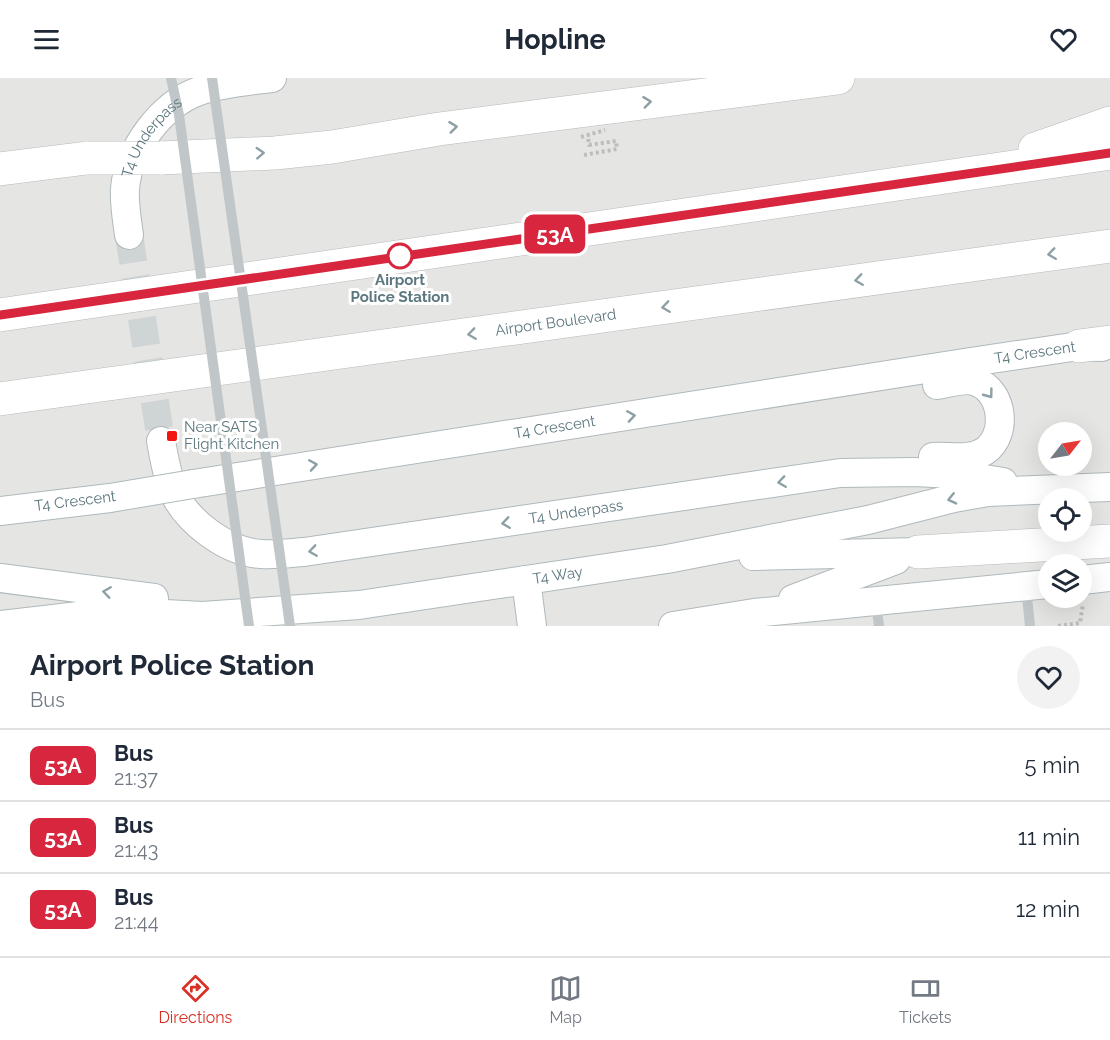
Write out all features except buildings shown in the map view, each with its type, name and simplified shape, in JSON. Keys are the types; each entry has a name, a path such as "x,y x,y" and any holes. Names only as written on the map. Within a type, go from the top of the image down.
{"highway":[{"path":"0,169 87,158 160,158 275,153 332,147 439,129 838,78"},
{"path":"957,175 1110,123"},
{"path":"0,315 1110,153"},
{"name":"Airport Boulevard","path":"0,399 1110,246"},
{"path":"918,552 1110,541"}],"main road":[{"name":"T4 Underpass","path":"129,234 125,189 129,165 145,137 161,116 183,99 199,91 272,78"},
{"name":"T4 Crescent","path":"0,511 110,498 769,394 1100,345"},
{"path":"769,394 908,390 966,380 983,386 997,406 1000,423 997,438 988,449 979,454 932,457 840,473"},
{"name":"T4 Underpass","path":"161,441 174,493 187,511 219,539 238,549 260,554 304,552 840,473 955,474 1040,488"},
{"name":"T4 Way","path":"1081,488 1110,486"},
{"name":"T4 Way","path":"263,622 360,604 667,559 868,520 977,494 1038,491"},
{"path":"667,559 918,552"},
{"path":"754,613 918,552"},
{"path":"1092,586 1110,577"},
{"path":"0,578 119,594 263,622"},
{"path":"526,580 532,626"},
{"path":"673,626 754,613 877,613 1037,586"},
{"path":"0,625 96,614 147,613 263,622"}],"lane":[{"path":"171,78 179,114 263,622"},
{"path":"212,78 263,622"},
{"path":"1029,626 1037,586"}],"path":[{"path":"581,137 604,130"},
{"path":"584,155 618,149 616,141 589,145"},
{"path":"1058,626 1080,623 1081,608"}],"shaded area":[{"path":"0,78 1110,78 1110,626 0,626"}],"tunnel":[{"path":"129,235 161,441"}],"bus line":[{"name":"53A","path":"0,315 1110,153"}],"place":[{"name":"Airport Police Station","path":"400,256"},
{"name":"Near SATS Flight Kitchen","path":"172,436"}]}
